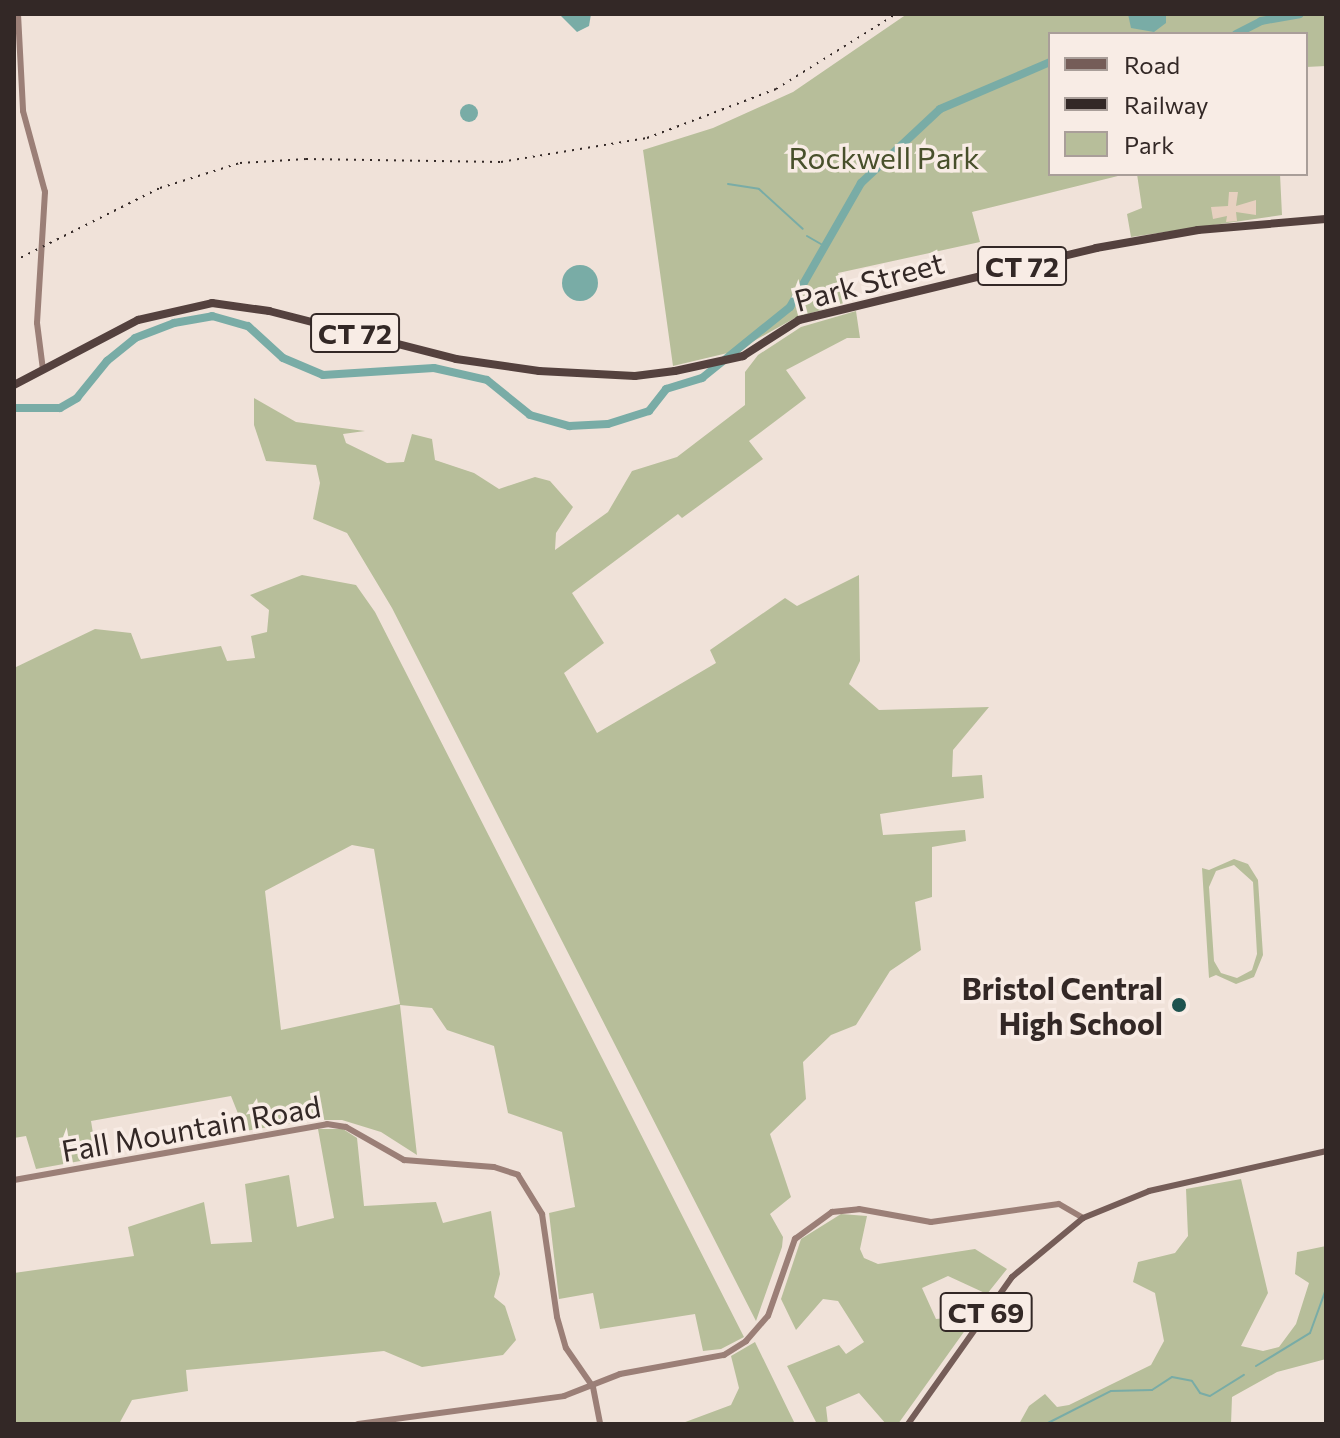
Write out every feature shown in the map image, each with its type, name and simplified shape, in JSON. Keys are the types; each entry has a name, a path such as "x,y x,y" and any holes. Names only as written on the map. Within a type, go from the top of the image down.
{"highway":[{"name":"Park Street","path":"43,370 149,316 212,303 269,311 456,359 539,371 635,376 732,359 799,320 1096,248 1198,230 1326,219"},
{"name":"CT 72","path":"14,385 43,370"}],"main road":[{"path":"18,14 23,111 45,192 37,335 43,370"},
{"name":"Fall Mountain Road","path":"14,1180 327,1124 346,1127 404,1160 494,1167 518,1175 542,1214 566,1348 593,1387"},
{"name":"CT 69","path":"908,1424 1012,1277 1083,1218 1149,1191 1326,1151"},
{"path":"358,1424 564,1396 620,1374 724,1355 746,1341 768,1316 795,1239 832,1212 859,1209 931,1222 1059,1204 1083,1218"},
{"path":"593,1387 600,1424"}],"green space":[{"name":"Rockwell Park","path":"907,14 1326,14 1326,66 1308,67 1308,32 1048,32 1048,176 1118,176 972,212 980,242 838,273 847,302 795,318 736,351 673,366 643,150 713,128 793,92"},
{"path":"1137,176 1280,176 1282,215 1131,237 1127,214 1142,208"},
{"path":"856,311 860,338 847,338 786,370 806,398 749,441 763,459 682,518 678,514 572,593 604,643 564,673 597,733 716,663 710,650 785,598 797,606 859,575 860,661 849,684 879,710 989,707 953,750 952,777 982,775 984,798 880,814 883,835 965,830 966,841 932,847 932,897 915,902 921,950 890,971 856,1025 831,1035 803,1062 806,1099 770,1134 791,1197 770,1214 783,1237 782,1247 756,1321 392,608 347,533 313,519 320,483 316,465 266,461 254,425 254,398 296,422 365,431 343,434 346,443 387,463 404,462 412,434 432,439 435,460 474,473 499,489 535,477 550,481 573,507 556,533 555,550 608,512 632,471 677,457 745,405 745,372 758,355 801,327"},
{"path":"302,575 356,585 375,612 744,1337 721,1349 703,1351 695,1314 600,1329 593,1293 559,1299 549,1213 575,1207 562,1132 508,1113 494,1046 447,1030 432,1008 400,1005 417,1155 381,1132 342,1120 310,1120 245,1131 231,1096 91,1121 97,1158 36,1169 26,1136 14,1138 14,668 95,629 131,633 141,659 221,646 227,661 255,658 251,636 267,632 269,610 250,595","holes":["352,845 374,849 400,1004 281,1030 265,891"]},
{"path":"1234,859 1248,864 1258,880 1263,955 1254,977 1236,984 1216,975 1209,978 1202,868 1209,870","holes":["1234,865 1253,882 1257,954 1252,970 1237,978 1221,973 1214,961 1209,887 1216,871"]},
{"path":"318,1129 343,1129 357,1138 364,1206 436,1202 443,1223 491,1211 500,1274 494,1297 505,1306 516,1340 503,1355 422,1367 384,1351 186,1370 188,1391 132,1400 119,1424 14,1424 14,1273 134,1256 128,1227 204,1202 211,1244 252,1242 245,1184 289,1175 297,1227 334,1218"},
{"path":"1241,1179 1268,1293 1241,1346 1263,1351 1279,1347 1296,1324 1309,1283 1295,1274 1297,1252 1326,1246 1326,1359 1277,1372 1232,1397 1231,1424 1019,1424 1029,1406 1045,1394 1057,1407 1069,1405 1151,1365 1164,1341 1155,1293 1133,1282 1138,1262 1175,1253 1188,1236 1186,1189"},
{"path":"841,1214 867,1216 860,1249 864,1258 878,1264 975,1249 1007,1269 987,1294 948,1276 922,1288 936,1319 976,1315 898,1424 886,1424 859,1393 826,1407 828,1424 817,1424 787,1366 839,1345 846,1354 864,1342 838,1301 823,1299 796,1330 781,1299 801,1239"},
{"path":"755,1342 795,1424 680,1424 731,1405 739,1388 731,1356"}],"shaded area":[{"path":"1229,192 1238,192 1236,206 1256,200 1256,215 1236,212 1237,221 1226,222 1227,216 1213,219 1211,207 1228,206"}],"water":[{"path":"559,14 591,14 589,26 577,32"},
{"path":"1128,14 1166,14 1166,23 1154,32 1131,28"},
{"path":"465,104 473,104 478,113 476,120 465,122 460,117 460,109"},
{"path":"580,265 593,270 598,283 593,296 580,301 567,296 562,283 567,270"}],"waterway":[{"path":"1240,32 1261,21 1299,14"},
{"path":"14,408 60,408 77,398 107,361 135,338 174,323 212,316 248,326 283,358 323,375 434,368 487,380 530,415 569,426 608,424 649,411 666,389 702,378 790,307 861,183 940,109 1048,63"},
{"path":"728,184 759,189 803,229"},
{"path":"807,236 824,246"},
{"path":"1256,1366 1310,1333 1326,1289"},
{"path":"1046,1424 1111,1391 1152,1390 1172,1377 1192,1381 1200,1393 1210,1396 1244,1375"}],"railway":[{"path":"14,261 160,188 240,163 306,159 501,162 647,138 776,89 896,14"}],"place":[{"name":"Bristol Central High School","path":"1179,1005"}]}
